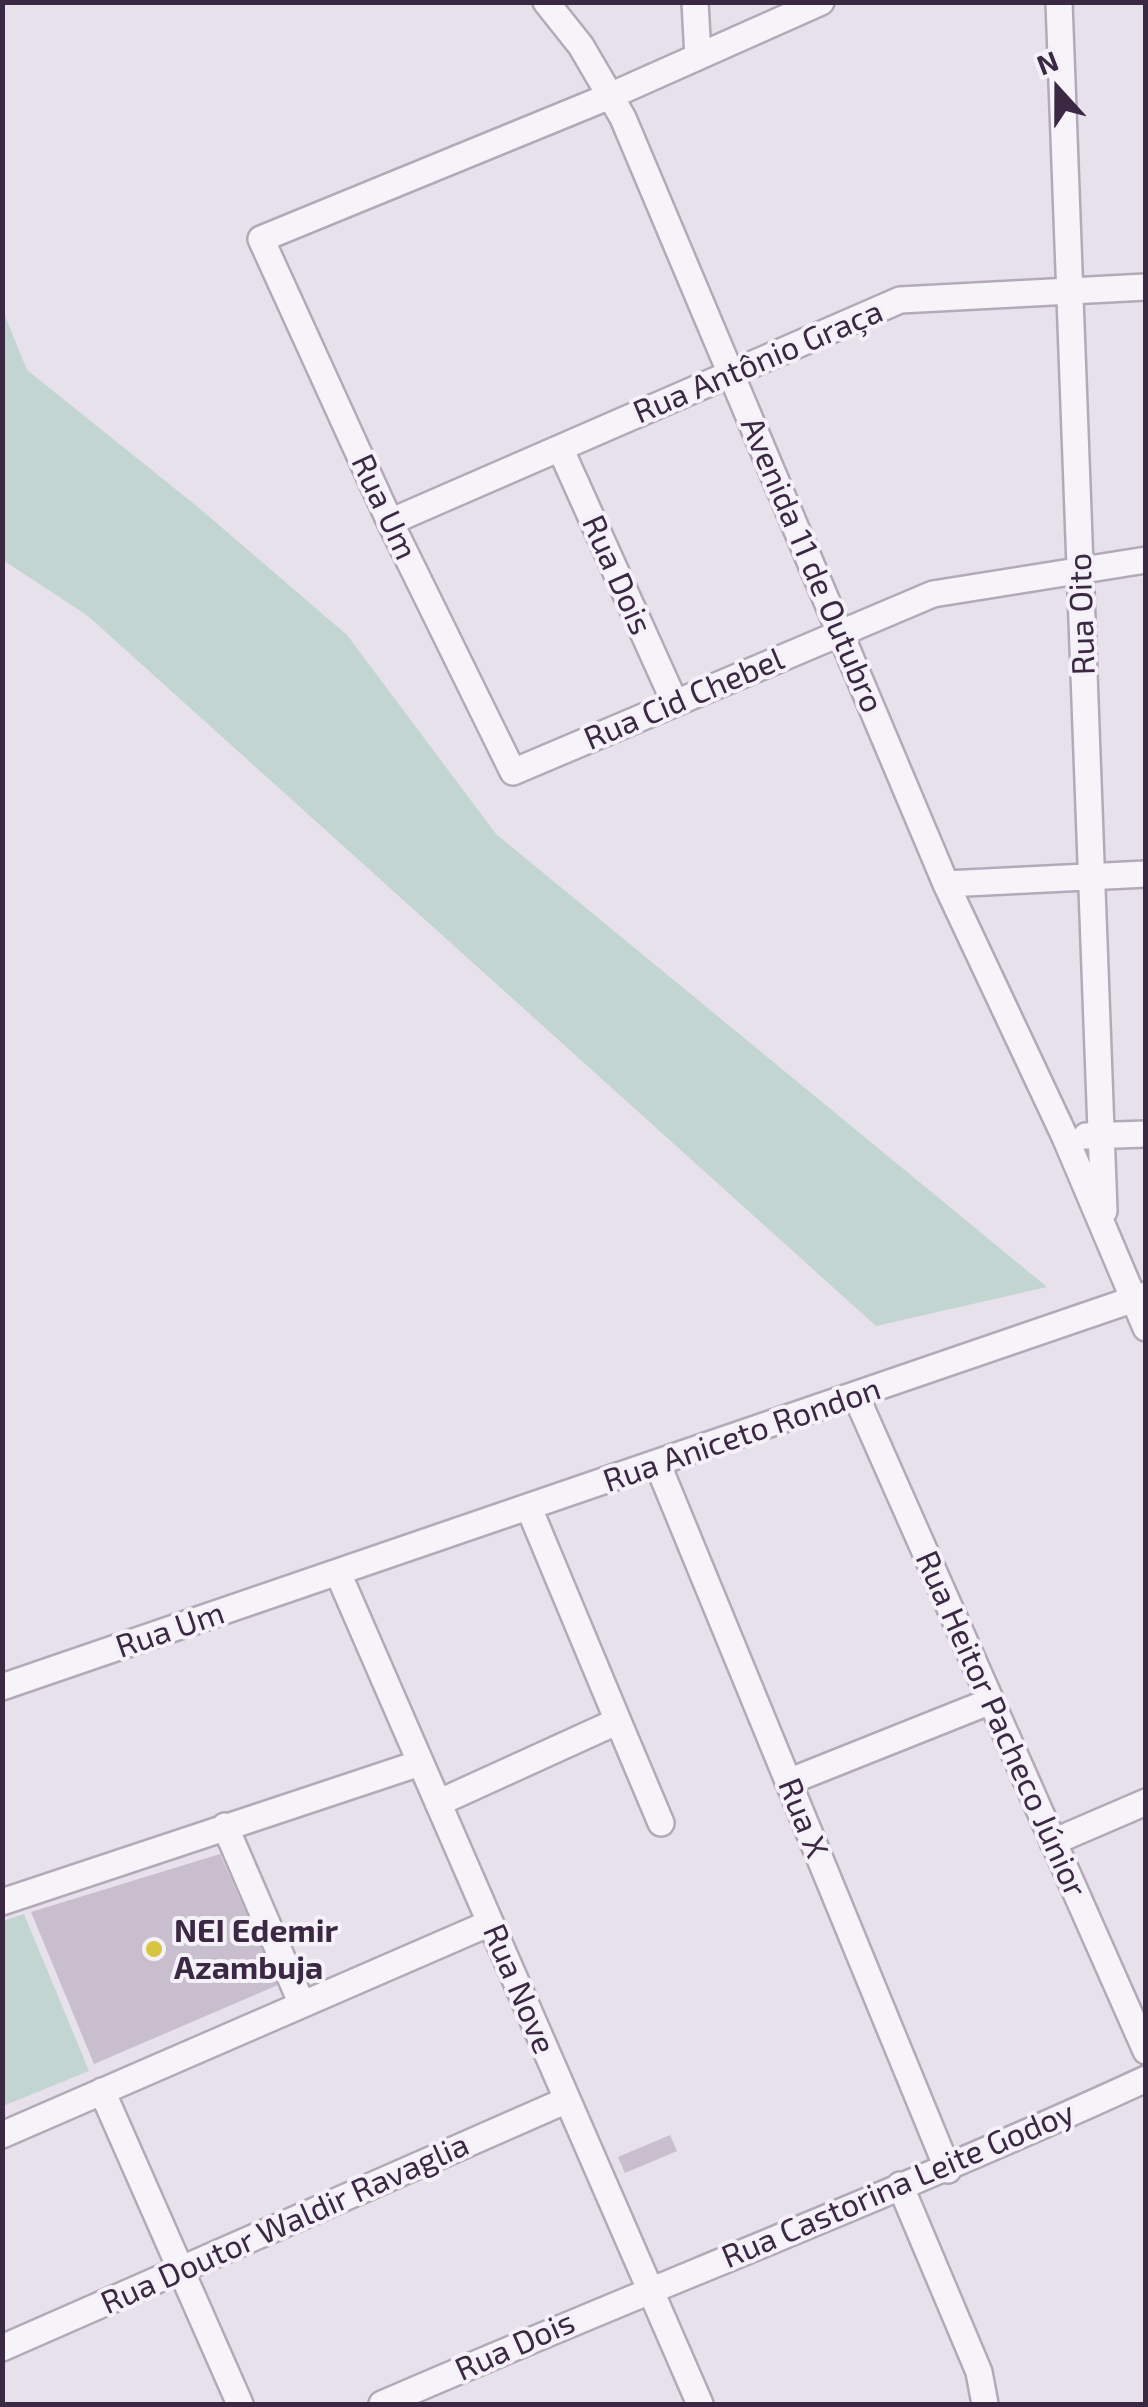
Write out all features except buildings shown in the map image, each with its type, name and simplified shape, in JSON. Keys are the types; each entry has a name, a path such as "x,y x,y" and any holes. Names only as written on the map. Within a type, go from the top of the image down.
{"street":[{"name":"Avenida 11 de Outubro","path":"546,2 581,46 610,96 946,884 1139,1297 1146,1328"},
{"path":"696,2 698,57"},
{"path":"610,96 821,2"},
{"name":"Rua Oito","path":"1059,2 1104,1226"},
{"name":"Rua Um","path":"513,772 390,522 261,239 610,96"},
{"name":"Rua Antônio Graça","path":"390,522 900,300 1146,287"},
{"name":"Rua Dois","path":"560,448 675,703"},
{"name":"Rua Cid Chebel","path":"513,772 933,594 1146,560"},
{"path":"946,884 1146,874"},
{"path":"1065,1137 1146,1134"},
{"name":"Rua Aniceto Rondon","path":"338,1573 658,1466 1139,1297"},
{"name":"Rua Heitor Pacheco Júnior","path":"856,1396 1146,2051"},
{"name":"Rua X","path":"658,1466 948,2170"},
{"path":"529,1508 662,1823"},
{"name":"Rua Um","path":"2,1687 338,1573"},
{"name":"Rua Nove","path":"338,1573 700,2404"},
{"path":"788,1782 991,1701"},
{"path":"438,1803 618,1720"},
{"path":"6,1892 420,1763"},
{"path":"1053,1842 1146,1802"},
{"path":"225,1826 301,2002"},
{"path":"2,2135 490,1923"},
{"name":"Rua Castorina Leite Godoy","path":"649,2288 900,2185 948,2170 1146,2079"},
{"path":"102,2090 240,2404"},
{"name":"Rua Doutor Waldir Ravaglia","path":"2,2348 567,2100"},
{"path":"900,2185 979,2372 985,2404"},
{"name":"Rua Dois","path":"382,2404 649,2288"}],"shaded area":[{"path":"3,311 27,370 199,508 347,635 496,834 1047,1287 876,1326 88,616 3,560"},
{"path":"24,1914 89,2071 3,2106 3,1921"}],"place":[{"name":"NEI Edemir Azambuja","path":"154,1949"}]}
